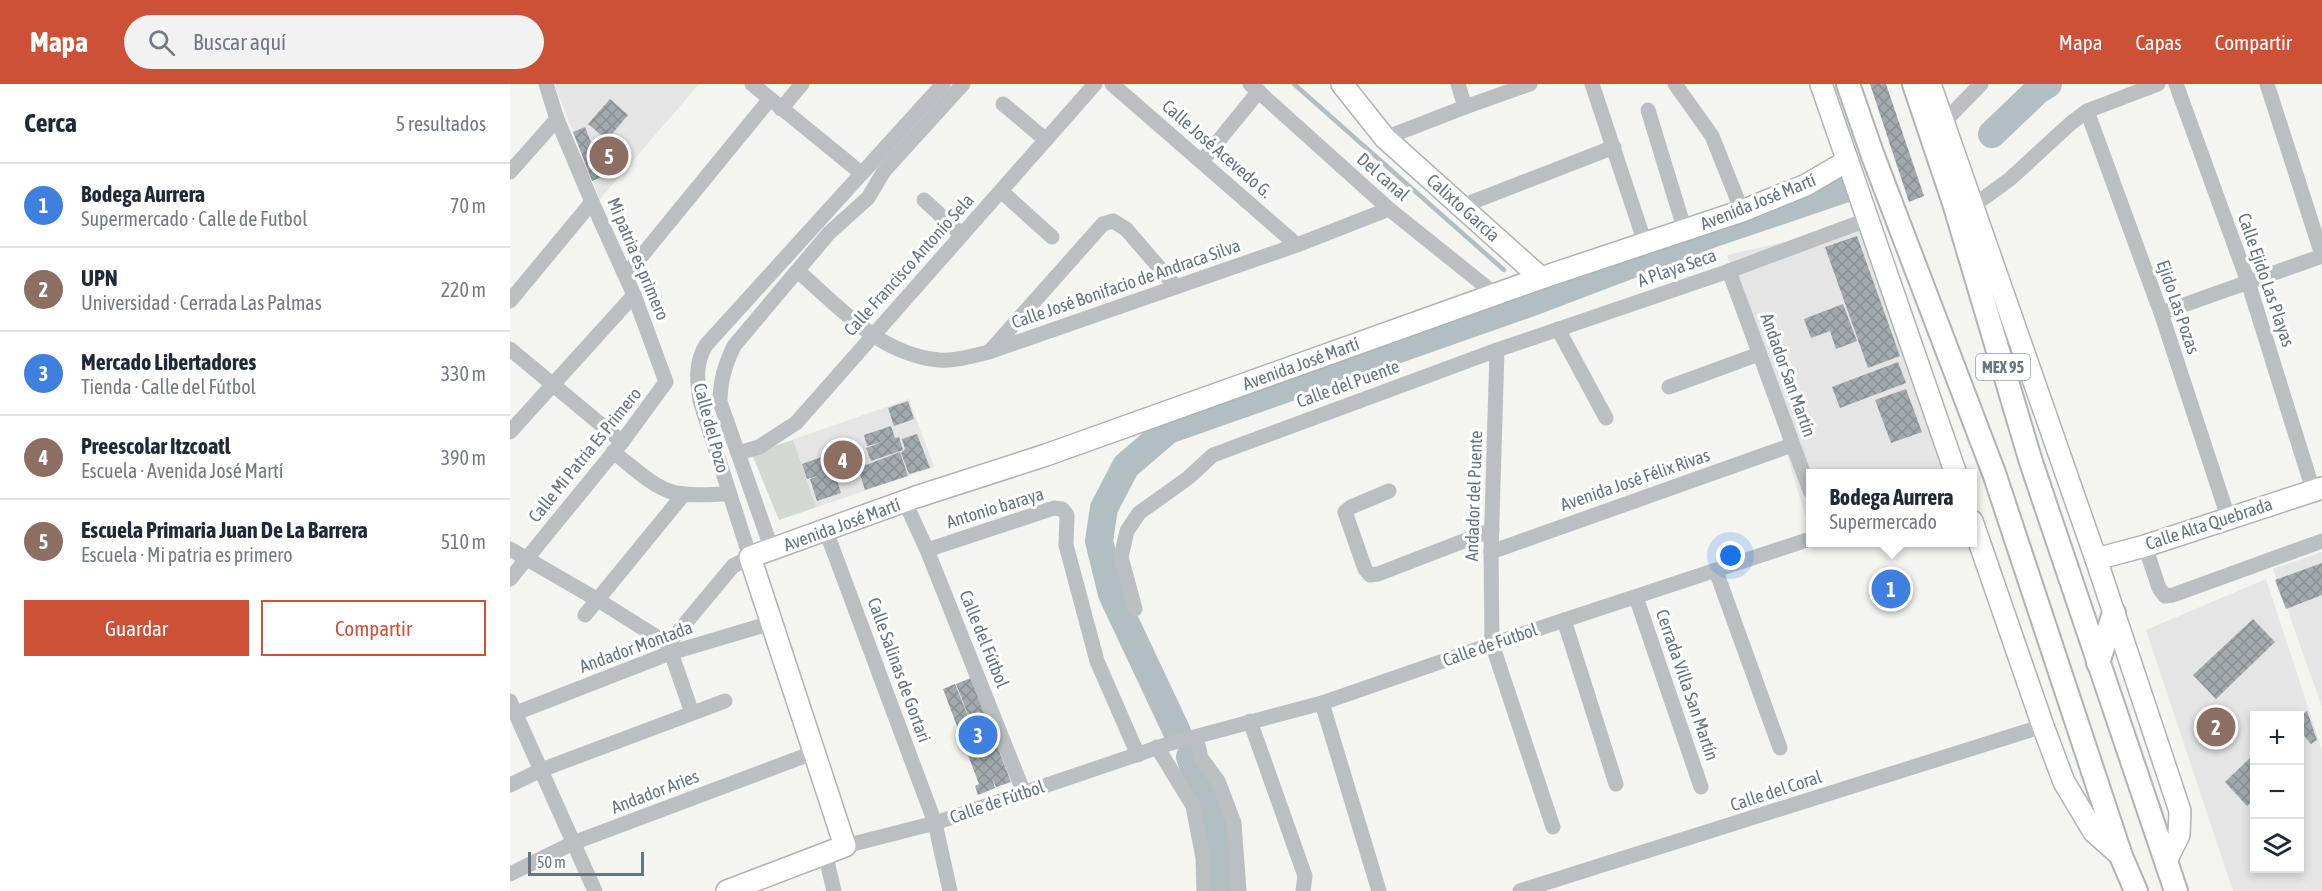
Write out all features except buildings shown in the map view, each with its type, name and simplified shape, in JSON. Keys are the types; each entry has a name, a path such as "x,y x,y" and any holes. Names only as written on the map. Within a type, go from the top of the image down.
{"main road":[{"name":"Calixto García","path":"1342,84 1385,138 1541,278"},
{"path":"1821,84 1954,469"},
{"name":"MEX 95","path":"1848,84 1873,156 1994,473 2121,856 2136,891"},
{"name":"MEX 95","path":"1914,84 1954,203 2031,462 2176,891"},
{"path":"1930,84 2096,559 2180,811 2179,835 2166,861"},
{"name":"Avenida José Martí","path":"750,557 1046,455 1495,294 1742,211 1806,185 1847,161"},
{"name":"Calle Alta Quebrada","path":"2096,559 2145,546 2318,489"},
{"path":"1977,535 2064,782 2094,831 2121,856"},
{"name":"Calle del Pozo","path":"750,557 845,846"},
{"path":"2098,663 2114,613"},
{"name":"Calle de Fútbol","path":"825,853 845,846"},
{"path":"727,891 825,853"}],"street":[{"name":"Mi patria es primero","path":"546,84 557,119 626,275 666,382"},
{"path":"752,84 861,173"},
{"path":"626,275 776,104 802,84"},
{"name":"Calle del Pozo","path":"750,557 700,400 697,374 700,355 706,345 943,84"},
{"path":"772,550 720,402 720,380 734,346 829,233 868,198 884,171 963,84"},
{"name":"Calle Francisco Antonio Sela","path":"738,453 759,447 796,423 1095,84"},
{"name":"Calle José Acevedo G.","path":"1112,84 1296,245"},
{"path":"1458,84 1465,106"},
{"path":"1385,138 1465,106 1530,84"},
{"path":"1592,84 1645,243"},
{"path":"1675,84 1712,135 1742,211"},
{"path":"1944,122 1982,84"},
{"path":"1973,206 2010,179 2087,111 2158,84"},
{"name":"Calle Ejido Las Playas","path":"2176,84 2248,282 2318,489"},
{"path":"2161,313 2322,256 2267,84"},
{"path":"1202,161 1254,88"},
{"name":"Del canal","path":"1254,88 1389,210 1495,294"},
{"path":"1004,104 1046,140"},
{"path":"1648,110 1685,231"},
{"name":"Ejido Las Pozas","path":"2087,111 2161,313 2228,517"},
{"path":"510,172 557,119"},
{"path":"1462,206 1614,147"},
{"path":"1001,191 1052,237"},
{"path":"924,200 962,235"},
{"path":"510,301 592,202"},
{"name":"Calle José Bonifacio de Andraca Silva","path":"798,271 872,336 896,349 940,360 965,358 989,352 1176,287 1389,210"},
{"name":"A Playa Seca","path":"1497,350 1729,271 1869,219"},
{"path":"989,352 1103,224 1113,221 1126,229 1176,287"},
{"name":"Andador San Martín","path":"1729,271 1806,481"},
{"path":"510,432 634,295"},
{"path":"1558,329 1606,418"},
{"path":"510,349 553,385 659,486 684,494 729,494"},
{"name":"Calle del Puente","path":"1135,609 1121,557 1127,531 1139,513 1188,478 1212,455 1497,350"},
{"name":"Andador del Puente","path":"1497,350 1491,552 1492,644 1553,827"},
{"path":"1669,387 1760,354"},
{"name":"Calle Mi Patria Es Primero","path":"510,579 617,447 666,382"},
{"name":"Avenida José Félix Rivas","path":"1491,552 1792,446"},
{"path":"1389,491 1351,507 1346,512 1365,569 1370,575 1378,574 1492,530"},
{"path":"585,615 684,494"},
{"name":"Calle del Fútbol","path":"905,502 927,550 1024,793"},
{"name":"Antonio baraya","path":"927,550 1054,508 1062,509 1067,515 1066,544 1073,575 1097,661 1138,755"},
{"name":"Calle Salinas de Gortari","path":"826,531 935,823 950,891"},
{"name":"Calle de Futbol","path":"1162,746 1322,703 1806,540"},
{"path":"2145,546 2159,588 2165,596 2322,540"},
{"path":"510,549 598,600 669,648 692,713"},
{"path":"669,648 733,566 750,557"},
{"path":"1716,571 1780,748"},
{"name":"Cerrada Villa San Martín","path":"1636,597 1701,787"},
{"path":"1564,620 1616,784"},
{"name":"Andador Montada","path":"513,707 669,648 771,623"},
{"path":"510,785 541,770 725,701"},
{"path":"1322,703 1379,891"},
{"path":"513,707 595,891"},
{"path":"1250,721 1305,876 1303,891"},
{"name":"Calle del Coral","path":"1520,891 2043,726"},
{"path":"1196,737 1201,758 1218,781 1234,823 1239,891"},
{"path":"1162,746 1193,806 1203,858 1204,891"},
{"name":"Calle de Fútbol","path":"845,846 935,823 1162,746"},
{"name":"Andador Aries","path":"510,874 573,843 815,752"},
{"path":"825,853 834,891"}],"shaded area":[{"path":"554,84 699,84 600,199"},
{"path":"1865,224 1945,469 1806,469 1806,518 1727,255"},
{"path":"909,399 934,467 779,520 752,454"},
{"path":"793,440 816,507 779,520 752,454"},
{"path":"2322,552 2322,707 2273,569"},
{"path":"2266,579 2322,750 2322,891 2233,891 2146,630"}],"waterway":[{"path":"1294,84 1504,270"},
{"path":"1992,134 2037,91 2048,84"},
{"path":"1177,732 1112,594 1099,541 1104,508 1126,466 1168,430 1535,301 1714,233 1847,188"},
{"path":"1532,298 1535,301"},
{"path":"1190,757 1222,851 1225,891"}],"place":[{"name":"Escuela Primaria Juan De La Barrera","path":"609,156"},
{"name":"Preescolar Itzcoatl","path":"843,460"},
{"name":"Bodega Aurrera","path":"1891,589"},
{"name":"UPN","path":"2216,727"},
{"name":"Mercado Libertadores","path":"978,735"}]}
